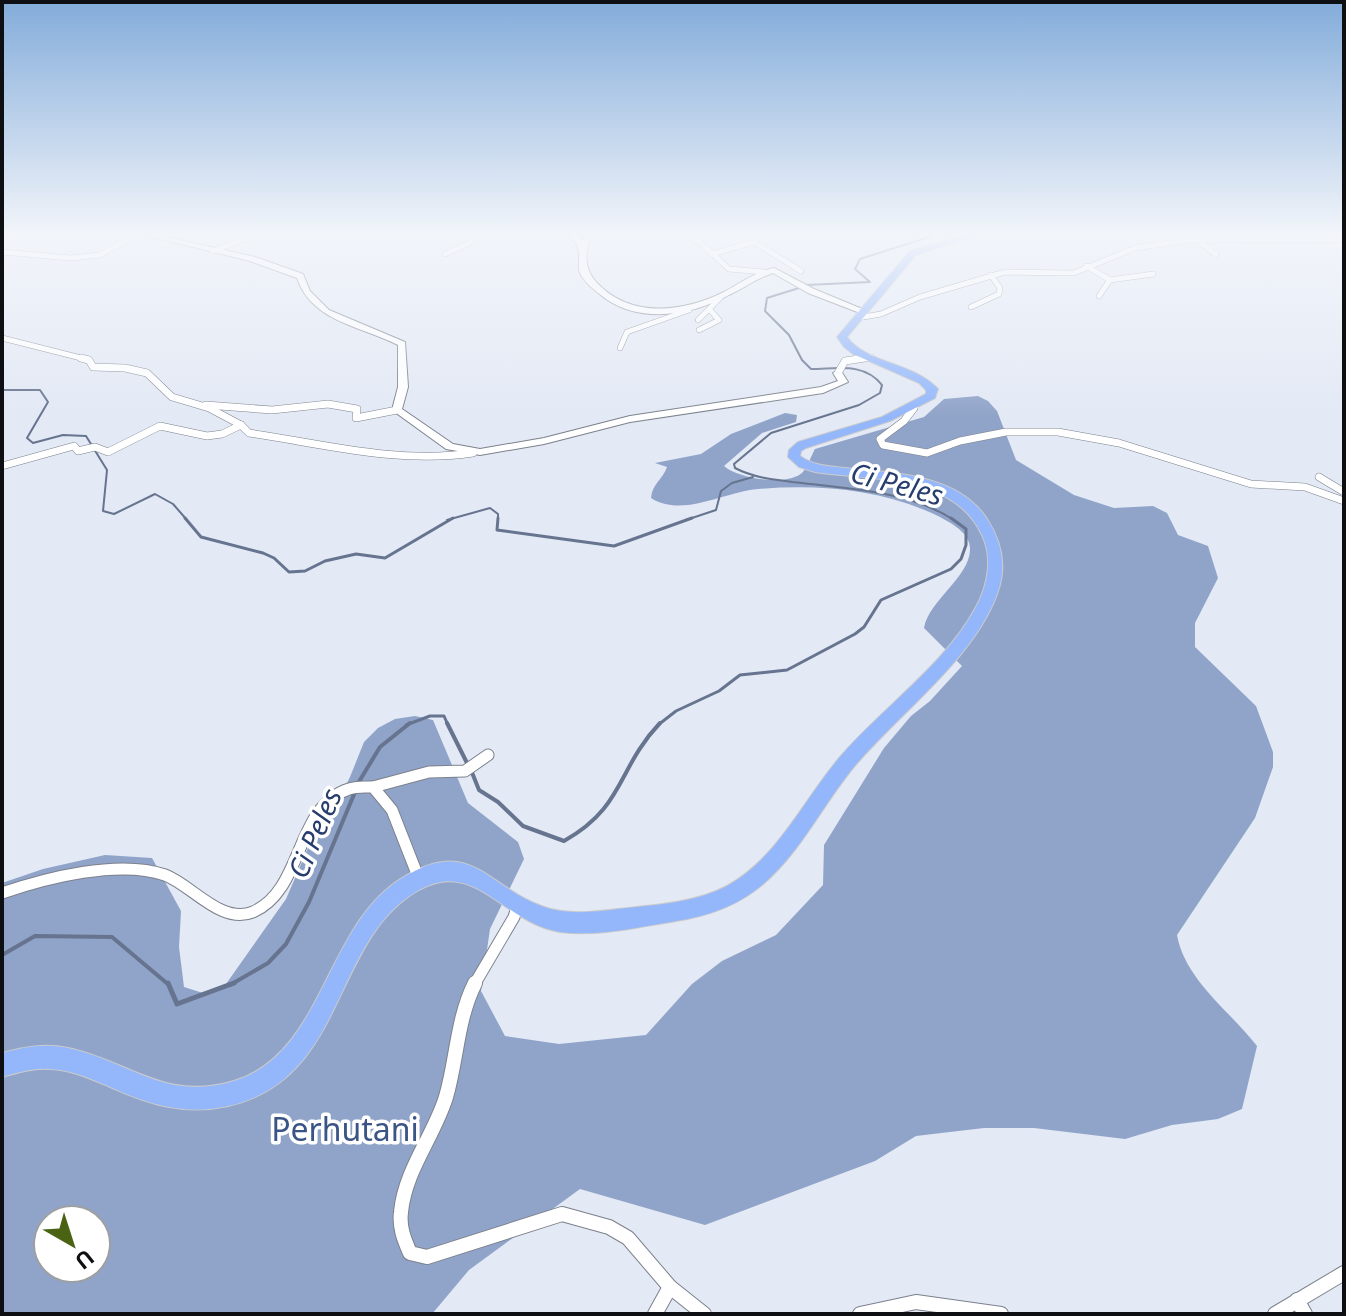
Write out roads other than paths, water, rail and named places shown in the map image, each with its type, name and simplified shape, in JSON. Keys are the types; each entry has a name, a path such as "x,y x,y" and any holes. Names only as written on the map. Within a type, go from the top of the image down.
{"highway":[{"path":"2,1065 30,1058 64,1057 95,1066 116,1080 165,1096 188,1099 239,1092 263,1081 303,1043 364,931 392,898 419,879 449,868 469,872 518,904 557,921 614,920 705,905 745,887 766,868 849,760 958,645 973,626 997,575 996,557 980,516 970,506 931,484 812,468 794,457 798,447 808,442 886,419 914,408 931,396 930,386 912,373 851,348 842,340 842,335 879,294"}],"street":[{"path":"308,294 317,304 355,326 402,344 403,387 397,410"},
{"path":"604,294 617,304 641,311 689,310"},
{"path":"620,348 627,332 726,294"},
{"path":"820,294 864,313 926,294"},
{"path":"971,307 998,294"},
{"path":"698,320 720,298"},
{"path":"699,330 719,320 709,309"},
{"path":"2,338 89,360 93,367 100,369 125,368 147,373 172,397 241,425 249,433 273,434 309,444 345,447 398,458 457,457 544,441 630,419 823,390 843,382 841,369 850,359 872,357"},
{"path":"199,406 282,410 309,404 340,404 357,409 356,418 397,410 447,445 473,453"},
{"path":"914,408 910,415 880,439 883,445 927,453 960,441 1006,432 1058,432 1119,443 1251,484 1305,487 1344,501"},
{"path":"2,466 74,446 78,451 90,448 108,452 164,425 207,436 222,434 241,425"},
{"path":"1319,477 1344,492"},
{"path":"2,893 45,877 106,869 164,875 234,914 252,912 273,896 313,824 334,796 347,789 431,772 454,774 475,767 488,755"},
{"path":"368,786 392,810 419,879"},
{"path":"518,904 463,1012 445,1098 403,1196 399,1217 401,1239 410,1253 427,1257 562,1214 609,1227 628,1238 694,1311"},
{"path":"1275,1314 1301,1307 1344,1273"},
{"path":"655,1314 670,1287"},
{"path":"860,1314 916,1302 1001,1314"}],"waterway":[{"name":"Ci Peles","path":"778,294 767,298 765,311 789,335 802,360 811,369 850,368 867,373 882,385 880,393 859,405 771,433 734,464 735,468 751,475 900,498 919,503 953,519"},
{"path":"2,390 40,390 48,402 27,438 33,443 63,435 86,436 107,470 103,511 114,514 155,494 173,504 187,520"},
{"path":"692,518 716,510 721,491 732,483 753,477"},
{"path":"452,519 490,508 498,514 498,518"},
{"path":"185,518 201,537 263,553 274,558 289,572 305,571 325,561 356,554 385,558 452,519"},
{"path":"498,518 497,530 614,546 692,518"},
{"path":"686,520 692,518"},
{"path":"447,520 452,519"},
{"name":"Ci Peles","path":"659,724 676,711 719,691 740,675 787,670 855,634 864,627 881,600 951,569 961,559 966,545 966,529 953,519"},
{"name":"Ci Peles","path":"409,724 430,716 444,716 448,725"},
{"name":"Ci Peles","path":"357,785 380,747 409,724"},
{"name":"Ci Peles","path":"471,770 479,790 498,802 523,826 564,841 599,815 635,756 659,724"},
{"name":"Ci Peles","path":"448,725 467,763"},
{"name":"Ci Peles","path":"232,984 268,963 286,944 309,902 355,792"},
{"name":"Ci Peles","path":"2,955 35,936 112,937 169,985"},
{"name":"Ci Peles","path":"169,985 177,1004 232,984"}],"park label":[{"name":"Perhutani","path":"345,1128"}]}
